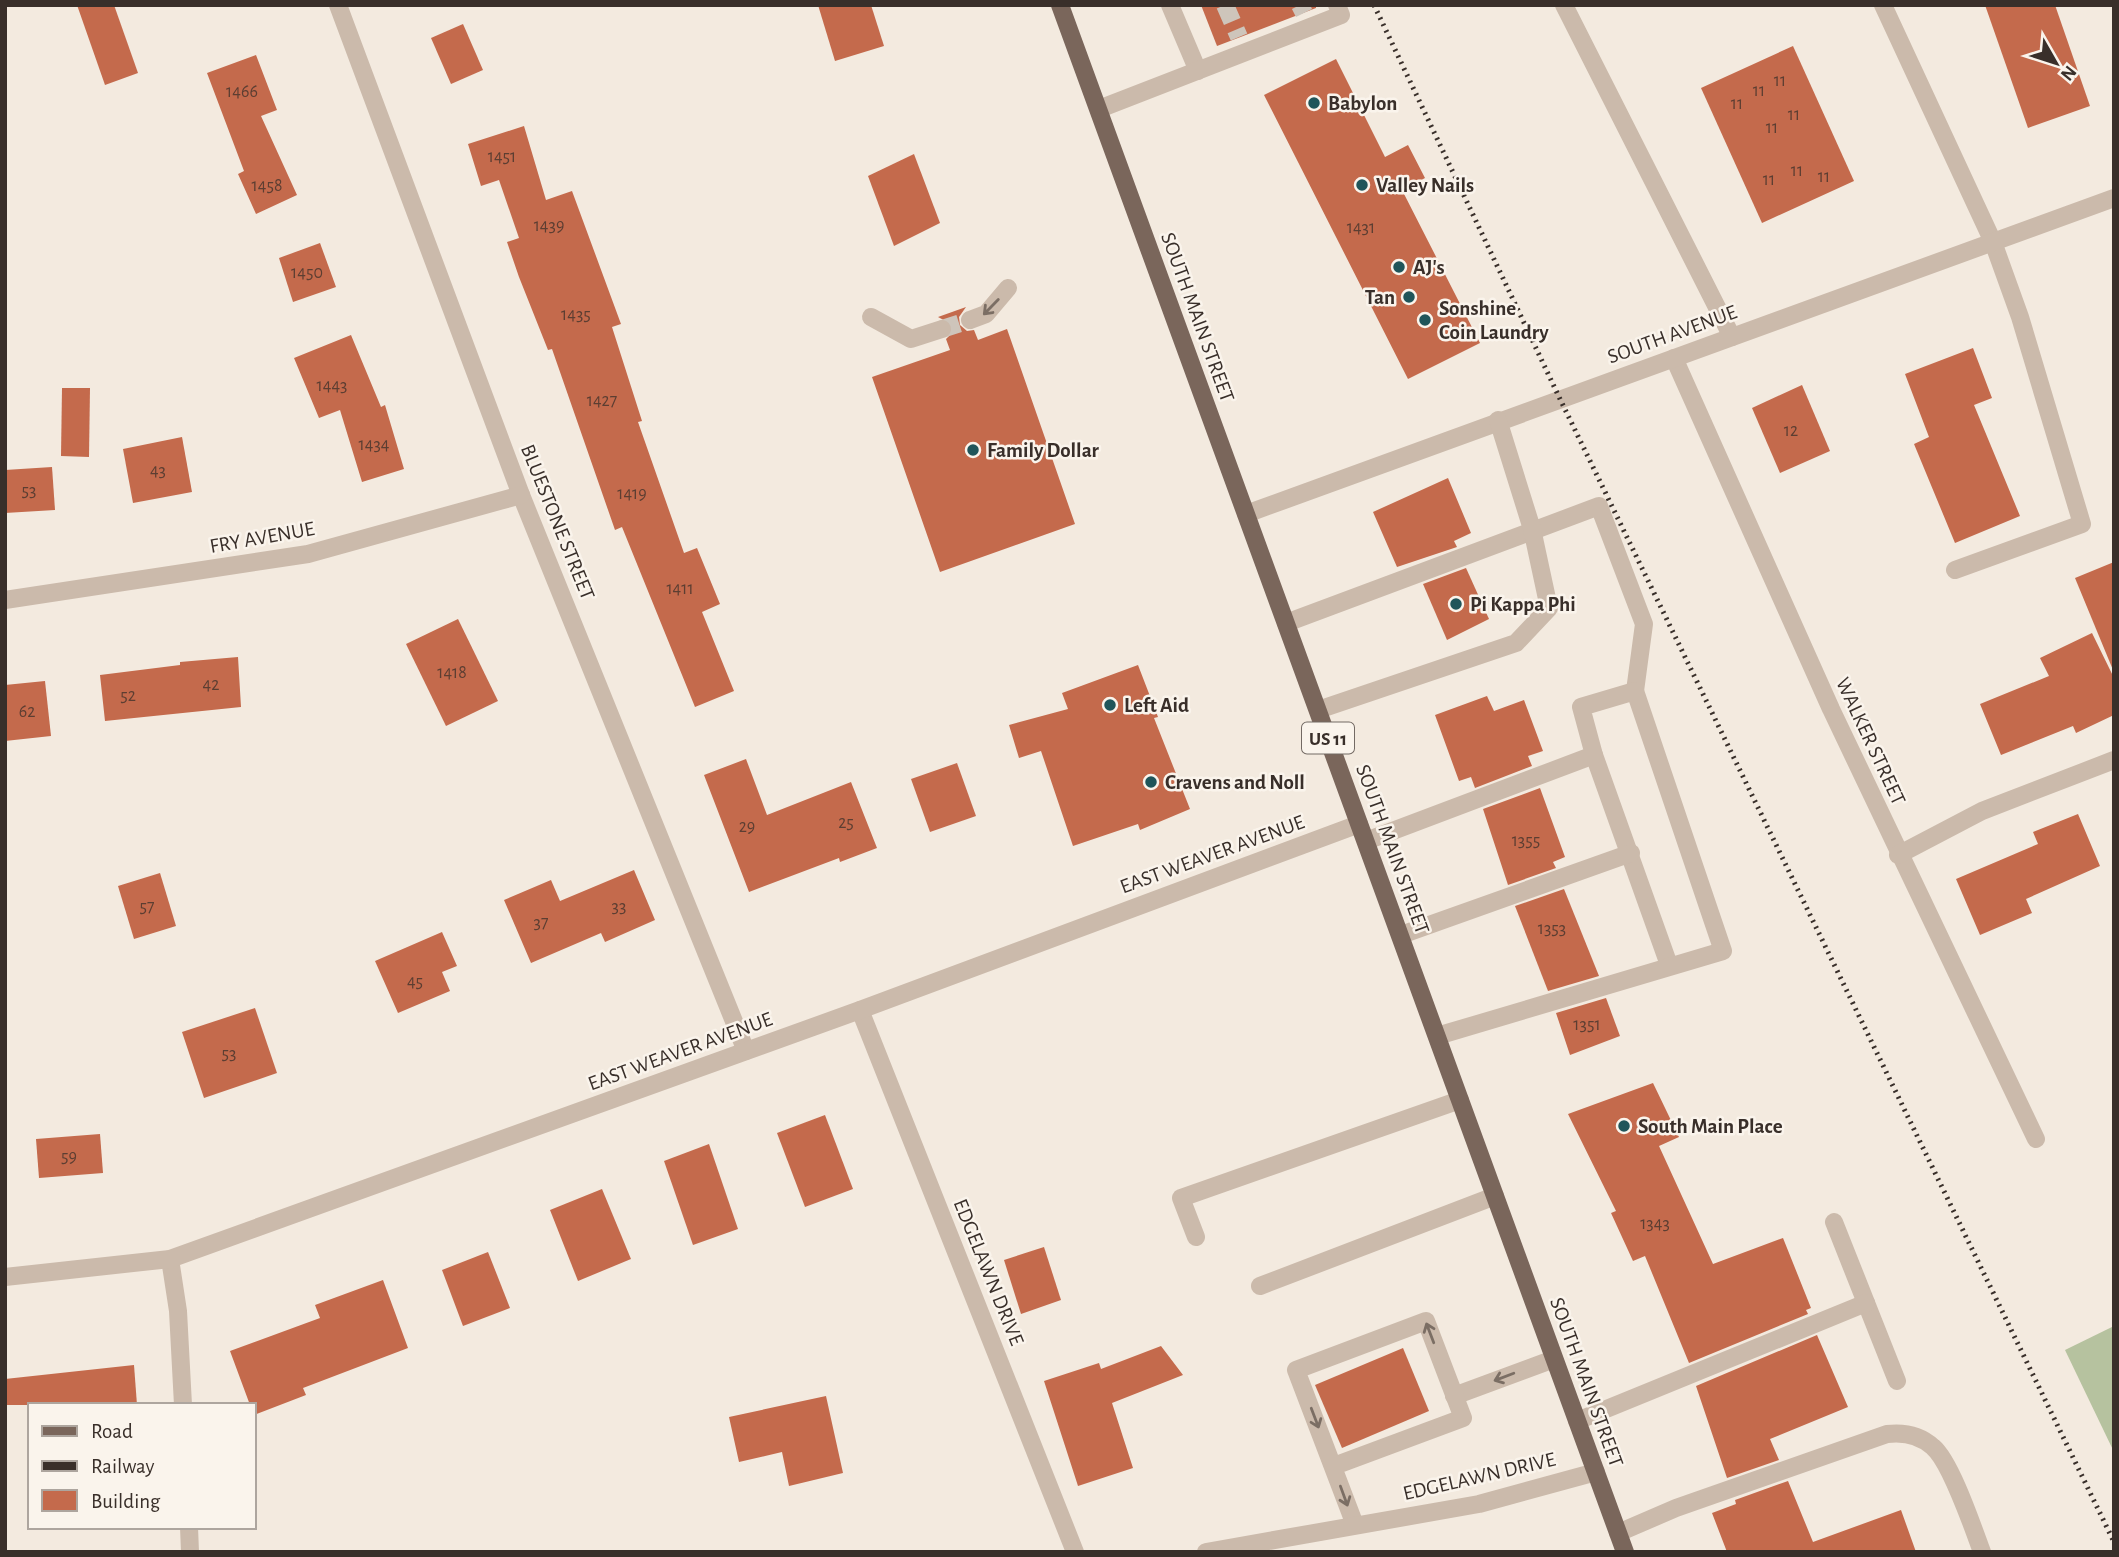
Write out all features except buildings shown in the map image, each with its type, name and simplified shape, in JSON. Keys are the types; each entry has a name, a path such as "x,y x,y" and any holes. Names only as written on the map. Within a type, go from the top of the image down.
{"main road":[{"name":"SOUTH MAIN STREET","path":"1060,5 1625,1552"}],"street":[{"name":"BLUESTONE STREET","path":"338,5 521,495 746,1051"},
{"path":"1170,5 1198,71"},
{"path":"1099,109 1198,71 1242,45 1307,20 1340,15 1337,5"},
{"path":"1564,5 1732,337"},
{"path":"1883,5 1993,242 2020,317 2082,524 1955,570"},
{"name":"SOUTH AVENUE","path":"1246,513 2114,198"},
{"path":"970,320 986,314 1008,288"},
{"path":"871,317 911,338 943,329"},
{"name":"WALKER STREET","path":"1674,358 1740,512 1898,855 2036,1139"},
{"path":"1318,710 1516,642 1549,608 1532,530 1499,420"},
{"name":"FRY AVENUE","path":"5,600 307,554 521,495"},
{"path":"1286,623 1599,506 1644,624 1635,691 1723,951 1437,1036"},
{"path":"1635,691 1581,707 1594,755 1670,965"},
{"name":"EAST WEAVER AVENUE","path":"5,1277 170,1259 860,1010 1363,832 1594,755"},
{"path":"1898,855 1982,811 2114,760"},
{"path":"1401,935 1631,853"},
{"name":"EDGELAWN DRIVE","path":"860,1010 1075,1552"},
{"path":"1196,1237 1181,1198 1460,1100"},
{"path":"1260,1286 1495,1196"},
{"path":"1834,1222 1898,1381"},
{"path":"170,1259 178,1311 183,1403"},
{"path":"1577,1421 1866,1303"},
{"path":"1334,1466 1462,1418 1426,1321 1296,1370 1355,1525"},
{"path":"1454,1396 1554,1359"},
{"path":"1618,1533 1676,1508 1887,1434 1904,1433 1917,1436 1937,1451 1982,1552"},
{"name":"EDGELAWN DRIVE","path":"1206,1552 1479,1504 1596,1472"},
{"path":"189,1529 190,1552"}],"green space":[{"path":"2114,1326 2114,1452 2065,1350"}],"tunnel":[{"path":"1225,5 1239,37"},
{"path":"1300,5 1304,13"},
{"path":"942,329 970,320"}],"railway":[{"path":"1374,5 1560,399 2114,1542"}],"place":[{"name":"Babylon","path":"1314,103"},
{"name":"Valley Nails","path":"1362,185"},
{"name":"AJ's","path":"1399,267"},
{"name":"Tan","path":"1409,297"},
{"name":"Sonshine Coin Laundry","path":"1425,320"},
{"name":"Family Dollar","path":"973,450"},
{"name":"Pi Kappa Phi","path":"1456,604"},
{"name":"Left Aid","path":"1110,705"},
{"name":"Cravens and Noll","path":"1151,782"},
{"name":"South Main Place","path":"1624,1126"}]}
